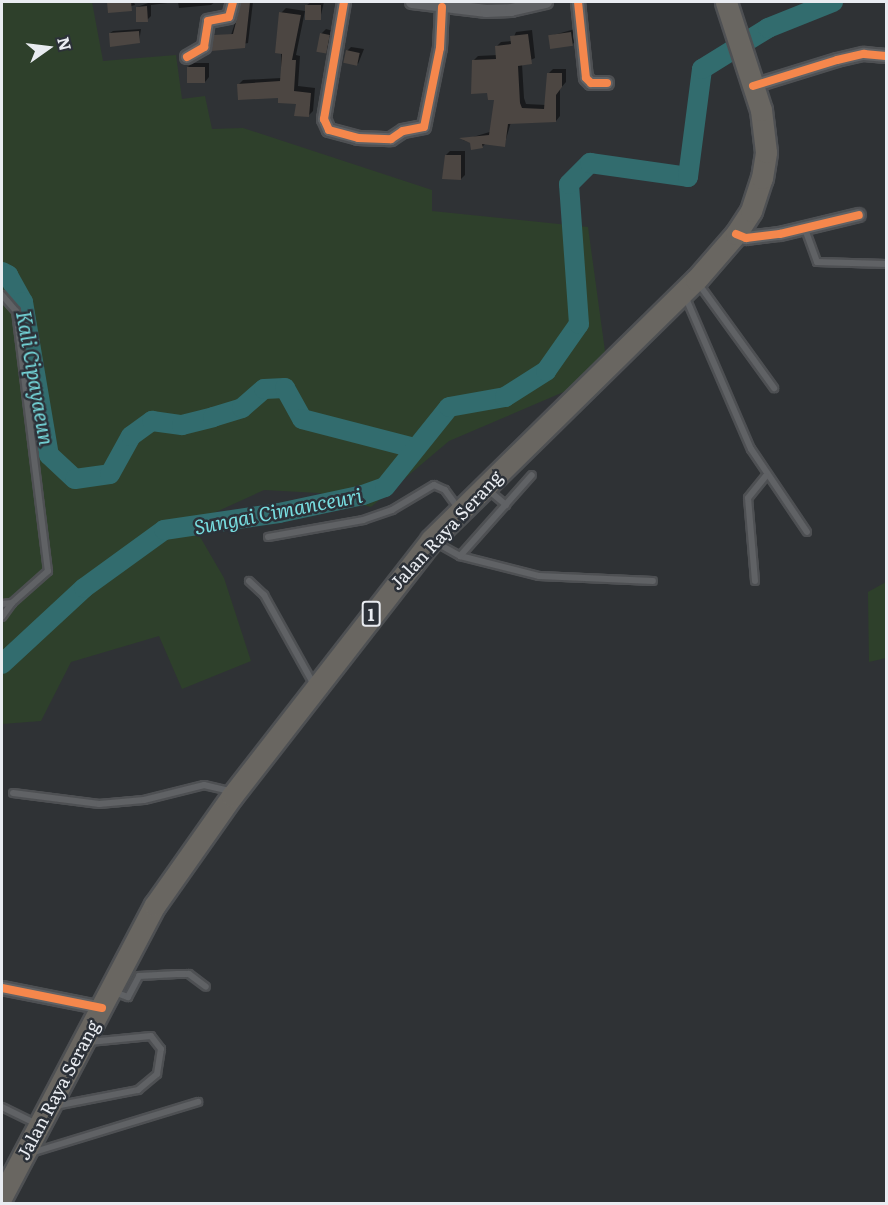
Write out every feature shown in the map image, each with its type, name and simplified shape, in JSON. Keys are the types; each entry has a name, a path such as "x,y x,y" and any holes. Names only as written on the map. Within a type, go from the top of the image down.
{"highway":[{"name":"Jalan Raya Serang","path":"2,1196 86,1042 106,999 130,972 155,905 235,792 431,540 689,287 736,234 751,211 762,178 766,152 761,110 726,2"}],"street":[{"path":"187,57 204,47 208,21 229,17 233,2"},
{"path":"344,2 324,120 329,130 358,138 391,139 403,131 424,127 440,48 442,7"},
{"path":"412,2 442,7 503,11 546,2"},
{"path":"578,2 586,78 591,83 607,83"},
{"path":"752,82 864,54 886,56"},
{"path":"736,234 746,238 805,228 859,215"},
{"path":"2,988 106,999"}],"lane":[{"path":"805,228 817,262 886,264"},
{"path":"689,287 774,388"},
{"path":"689,287 766,476 807,532"},
{"path":"2,295 16,311 48,571 12,603 2,617"},
{"path":"460,556 532,476"},
{"path":"754,581 748,498 766,476"},
{"path":"268,537 363,520 392,510 434,485 445,490 460,511"},
{"path":"484,487 506,505"},
{"path":"431,540 460,556 539,576 653,581"},
{"path":"249,581 264,596 315,688"},
{"path":"2,604 12,603"},
{"path":"13,793 99,804 144,800 204,785 235,792"},
{"path":"130,972 189,974 206,987"},
{"path":"51,1107 138,1090 157,1074 161,1049 151,1036 86,1042"},
{"path":"24,1155 198,1102"},
{"path":"2,1107 40,1125"}],"green space":[{"path":"2,2 92,2 103,61 176,55 182,99 205,96 212,129 243,128 432,190 432,211 588,227 608,373 449,441 371,507 319,493 264,490 192,523 224,578 251,661 182,689 159,636 71,662 41,721 2,724"},
{"path":"886,582 886,658 869,662 868,592"}],"building":[{"path":"107,2 131,2 132,11 108,13"},
{"path":"241,2 250,2 245,48 211,51 214,35 233,34"},
{"path":"305,5 321,5 321,20 305,20"},
{"path":"147,6 148,22 136,22 136,7"},
{"path":"279,12 301,15 292,60 296,60 294,91 311,93 309,117 294,116 296,104 278,103 278,98 238,100 237,84 280,81 282,54 275,53"},
{"path":"139,31 140,43 110,47 109,33"},
{"path":"571,32 573,46 550,49 548,35"},
{"path":"320,33 330,35 326,54 316,52"},
{"path":"528,34 532,64 518,66 520,103 522,108 544,109 547,73 562,73 562,87 556,95 556,122 508,124 505,147 482,144 483,148 471,150 470,143 459,138 489,135 494,100 488,100 487,93 471,94 472,60 496,59 495,46 511,44 510,36"},
{"path":"346,50 360,53 357,66 343,63"},
{"path":"187,67 205,67 205,83 187,83"},
{"path":"445,155 461,155 461,180 442,179"}],"waterway":[{"name":"Sungai Cimanceuri","path":"2,664 84,588 164,530 279,513 363,495 385,487 449,407 505,397 546,371 579,324 569,184 590,163 688,177 702,69 768,28 833,2"},
{"name":"Kali Cipayaeun","path":"2,272 8,275 23,302 49,455 75,479 110,474 131,436 152,421 182,425 213,417 242,408 264,389 285,388 302,419 414,448"}],"cycle path":[{"path":"187,57 204,47 208,21 229,17 233,2"},
{"path":"344,2 324,119 329,130 358,138 391,139 403,131 424,127 440,48 442,7"},
{"path":"578,2 586,78 591,83 607,83"},
{"path":"753,86 837,60 864,54 886,56"},
{"path":"736,234 746,238 780,234 859,215"},
{"path":"2,988 102,1008"}]}
